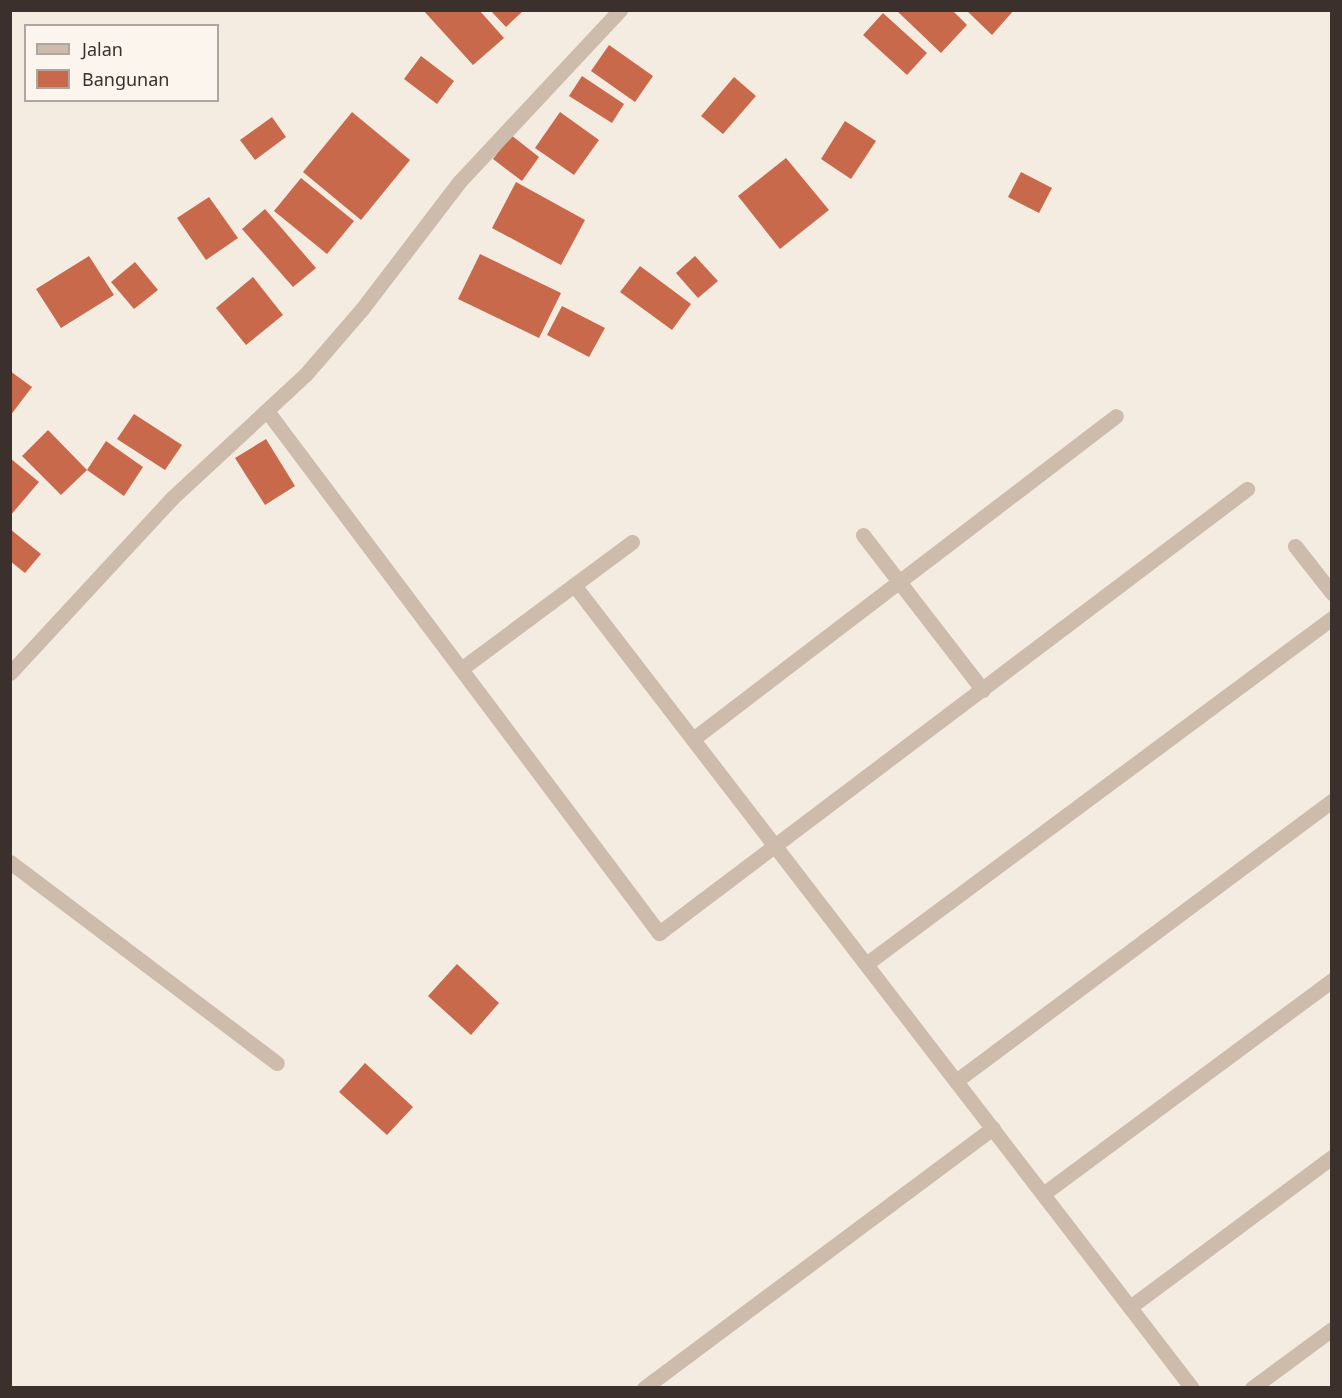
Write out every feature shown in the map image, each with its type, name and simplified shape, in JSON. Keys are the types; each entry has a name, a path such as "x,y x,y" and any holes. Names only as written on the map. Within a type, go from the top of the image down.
{"street":[{"path":"10,673 172,498 267,411 362,309 459,182 620,10"},
{"path":"267,411 659,933 776,847 1247,489"},
{"path":"693,739 1116,416"},
{"path":"863,535 983,690"},
{"path":"461,669 632,542"},
{"path":"1295,546 1332,593"},
{"path":"574,585 1192,1388"},
{"path":"866,964 1332,618"},
{"path":"956,1081 1332,801"},
{"path":"10,862 277,1063"},
{"path":"1043,1194 1332,980"},
{"path":"644,1388 993,1128"},
{"path":"1130,1306 1332,1157"},
{"path":"1252,1388 1332,1329"}],"building":[{"path":"423,10 479,10 504,38 473,65"},
{"path":"490,10 524,10 506,27"},
{"path":"896,10 952,10 967,25 941,53"},
{"path":"966,10 1014,10 992,35"},
{"path":"883,13 927,53 907,75 863,35"},
{"path":"609,45 653,76 635,102 591,71"},
{"path":"421,56 454,81 437,104 404,79"},
{"path":"582,76 624,104 612,123 569,96"},
{"path":"734,77 756,96 723,134 701,116"},
{"path":"352,112 410,160 361,220 303,172"},
{"path":"560,112 599,140 574,175 535,148"},
{"path":"272,117 286,137 255,160 240,140"},
{"path":"845,121 876,141 851,179 821,159"},
{"path":"511,135 539,157 522,181 493,159"},
{"path":"786,158 829,210 780,249 738,196"},
{"path":"1021,172 1052,188 1039,213 1008,197"},
{"path":"301,178 354,221 327,254 274,211"},
{"path":"516,182 585,220 561,265 492,228"},
{"path":"209,197 238,238 206,260 177,218"},
{"path":"265,209 316,268 293,287 242,229"},
{"path":"480,254 561,293 539,338 458,299"},
{"path":"89,256 114,295 61,328 36,289"},
{"path":"695,256 718,281 698,298 676,273"},
{"path":"135,262 158,290 134,309 111,282"},
{"path":"640,266 691,304 672,330 620,292"},
{"path":"253,277 283,315 246,345 216,308"},
{"path":"562,306 605,328 589,357 547,335"},
{"path":"10,371 32,387 10,416"},
{"path":"134,414 182,445 165,470 117,439"},
{"path":"48,430 87,470 61,495 22,456"},
{"path":"266,439 295,486 265,505 235,458"},
{"path":"106,441 143,467 124,496 87,470"},
{"path":"10,458 39,482 10,516"},
{"path":"10,529 41,554 25,573 10,561"},
{"path":"457,964 499,1003 471,1035 428,996"},
{"path":"365,1063 413,1107 387,1135 339,1092"}]}
